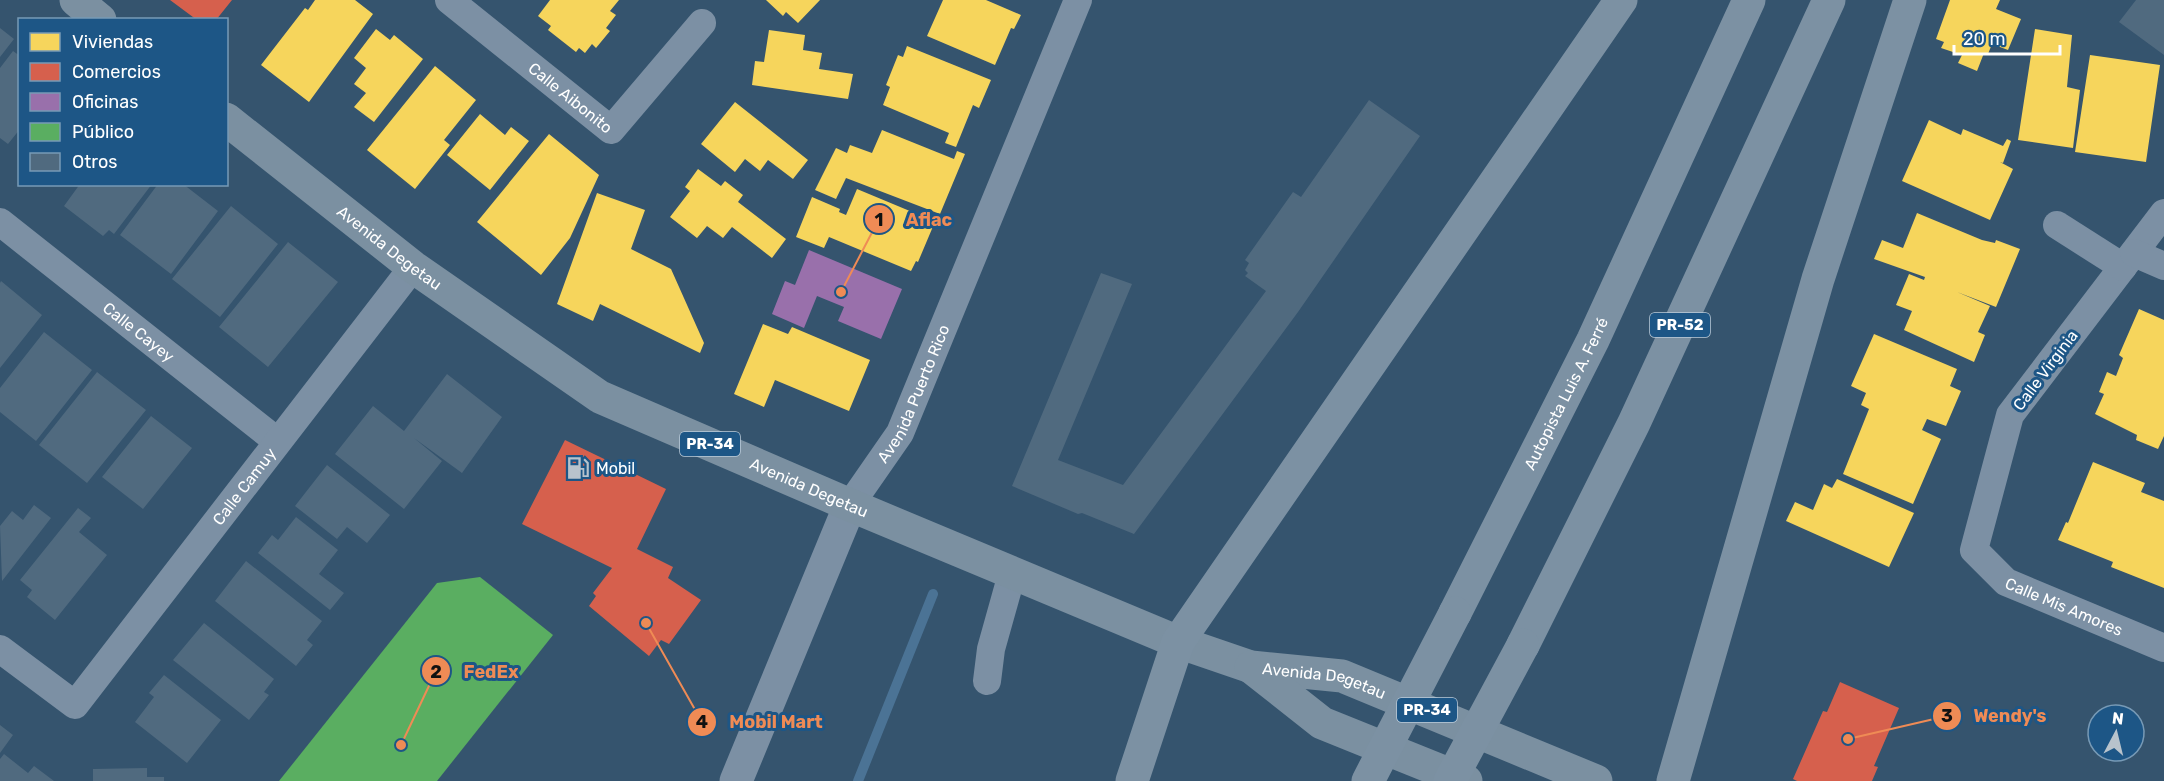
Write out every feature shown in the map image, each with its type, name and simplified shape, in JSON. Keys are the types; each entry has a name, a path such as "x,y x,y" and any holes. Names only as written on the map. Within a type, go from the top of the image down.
{"highway":[{"path":"1132,781 1178,642 1621,0"},
{"name":"Autopista Luis A. Ferré","path":"1368,781 1593,340 1749,0"},
{"name":"PR-52","path":"1450,781 1523,645 1634,423 1829,0"},
{"path":"1673,781 1818,279 1910,0"}],"main road":[{"path":"76,0 98,18"},
{"name":"Avenida Degetau","path":"228,121 413,267 600,397 1012,574 1178,642 1251,667 1342,676 1596,781"},
{"name":"Avenida Degetau","path":"1251,667 1322,723 1466,781"}],"street":[{"name":"Calle Aibonito","path":"449,0 611,130 702,23"},
{"name":"Avenida Puerto Rico","path":"736,781 850,505 900,433 1078,0"},
{"name":"Calle Virginia","path":"1974,550 2010,415 2164,213"},
{"name":"Calle Cayey","path":"0,222 277,441"},
{"path":"2057,225 2129,260 2164,266"},
{"name":"Calle Camuy","path":"0,649 75,705 413,267"},
{"name":"Calle Mis Amores","path":"1974,550 2006,582 2164,648"},
{"path":"987,681 991,649 1012,574"}],"building: Viviendas":[{"path":"315,0 355,0 373,14 309,102 261,65 305,8 308,10"},
{"path":"550,0 619,0 610,11 616,15 606,28 610,31 596,48 592,44 585,53 579,48 576,52 548,30 551,26 538,16"},
{"path":"766,0 820,0 798,23 786,12 783,16"},
{"path":"943,0 986,0 1021,15 1014,29 1011,28 995,65 927,36"},
{"path":"1950,0 2000,0 1996,9 2021,19 2008,50 1992,44 1988,54 1984,53 1977,71 1958,63 1962,55 1941,48 1944,42 1936,39"},
{"path":"376,29 390,40 394,35 423,59 374,122 354,107 366,93 354,84 366,68 354,58"},
{"path":"2035,29 2072,35 2067,87 2080,90 2073,148 2018,140"},
{"path":"769,30 805,35 803,50 822,53 819,69 853,74 848,99 752,85 755,61 764,62"},
{"path":"907,46 991,80 979,108 973,105 956,147 945,143 949,133 883,105 890,87 886,85 898,55 903,57"},
{"path":"2090,55 2160,65 2146,162 2075,152"},
{"path":"435,66 476,100 444,140 450,145 415,189 367,150"},
{"path":"735,102 808,160 793,179 768,160 760,171 745,159 735,172 701,144"},
{"path":"480,114 505,135 511,127 529,141 490,190 447,155"},
{"path":"1929,120 1961,135 1963,129 2003,146 2007,139 2011,141 2003,163 2000,162 2013,169 1990,220 1902,181"},
{"path":"882,130 954,159 957,151 965,154 940,214 846,178 836,199 815,190 836,148 847,153 850,145 872,153"},
{"path":"549,134 599,175 570,238 541,275 477,222"},
{"path":"698,169 721,186 725,181 743,195 738,202 786,239 772,258 732,227 723,238 707,226 697,238 670,217 690,191 685,187"},
{"path":"857,189 929,219 931,214 937,217 918,262 916,261 911,271 829,237 824,248 796,237 812,197 840,209 839,212 846,215"},
{"path":"597,193 645,210 631,249 671,269 704,343 700,353 600,304 593,321 557,304"},
{"path":"1917,213 1982,240 1995,243 1996,240 2020,249 1996,307 1957,292 1990,306 1978,332 1985,335 1974,362 1904,330 1912,311 1896,305 1909,274 1924,280 1925,277 1874,259 1882,240 1903,248"},
{"path":"2139,309 2164,320 2164,436 2158,449 2136,440 2137,435 2095,414 2104,394 2099,392 2107,372 2116,376 2123,358 2119,355"},
{"path":"763,324 788,334 792,327 870,360 849,411 775,380 764,407 734,394"},
{"path":"1874,334 1957,369 1950,386 1961,391 1946,426 1927,419 1922,430 1941,439 1913,504 1843,474 1869,409 1861,405 1866,393 1851,386"},
{"path":"2093,462 2145,483 2141,492 2164,501 2164,588 2111,567 2113,562 2058,540 2066,522 2068,523"},
{"path":"1837,479 1914,513 1889,567 1786,521 1795,502 1813,510 1824,484 1832,488"}],"building: Comercios":[{"path":"170,0 232,0 218,18 194,18"},
{"path":"565,440 666,489 637,549 673,567 668,578 701,600 669,644 661,640 649,656 589,606 596,596 593,593 612,568 522,524"},
{"path":"1840,682 1899,708 1874,766 1878,767 1872,781 1797,781 1793,779 1823,711 1827,712"}],"building: Oficinas":[{"path":"809,250 902,289 881,339 838,321 844,307 817,296 804,328 772,314 785,281 795,285"}],"building: Público":[{"path":"480,577 553,635 437,781 279,781 437,583"}],"building: Otros":[{"path":"2136,0 2164,0 2164,55 2119,22"},
{"path":"0,28 14,39 0,57"},
{"path":"13,51 18,55 18,132 8,144 0,138 0,68"},
{"path":"1369,100 1420,136 1298,312 1134,534 1082,513 1078,514 1012,486 1101,273 1132,284 1058,460 1123,485 1266,291 1245,276 1248,273 1245,270 1249,263 1245,260 1293,192 1301,197"},
{"path":"79,186 150,186 114,234 109,230 103,236 64,206"},
{"path":"157,186 186,186 218,211 171,274 120,235"},
{"path":"231,206 278,244 220,317 172,279"},
{"path":"288,242 338,282 268,367 219,327"},
{"path":"1,281 42,315 0,368 0,283"},
{"path":"44,332 92,370 36,441 0,412 0,388"},
{"path":"97,372 146,410 87,483 39,445"},
{"path":"447,374 502,417 462,473 414,438 442,461 404,509 335,454 373,406 404,431"},
{"path":"151,416 192,448 143,509 102,477"},
{"path":"327,465 390,515 367,543 347,527 337,539 295,506"},
{"path":"34,505 51,518 2,581 0,526 12,511 23,520"},
{"path":"78,508 91,518 79,532 107,555 55,620 27,597 32,590 20,580"},
{"path":"296,517 338,550 319,574 344,593 330,610 258,553 272,535 278,540"},
{"path":"246,561 322,621 307,640 313,645 296,666 215,601"},
{"path":"204,623 274,679 264,692 269,695 249,720 173,660"},
{"path":"164,675 221,720 187,763 135,722 154,697 149,693"},
{"path":"0,725 13,735 0,753"},
{"path":"4,754 28,773 34,766 54,781 0,781 0,759"},
{"path":"147,768 147,777 164,777 164,781 93,781 93,769"}],"waterway":[{"path":"858,781 933,594"}],"place":[{"name":"Aflac","path":"841,292"},
{"name":"Mobil","path":"578,468"},
{"name":"Mobil Mart","path":"646,623"},
{"name":"Wendy's","path":"1848,739"},
{"name":"FedEx","path":"401,745"}]}
